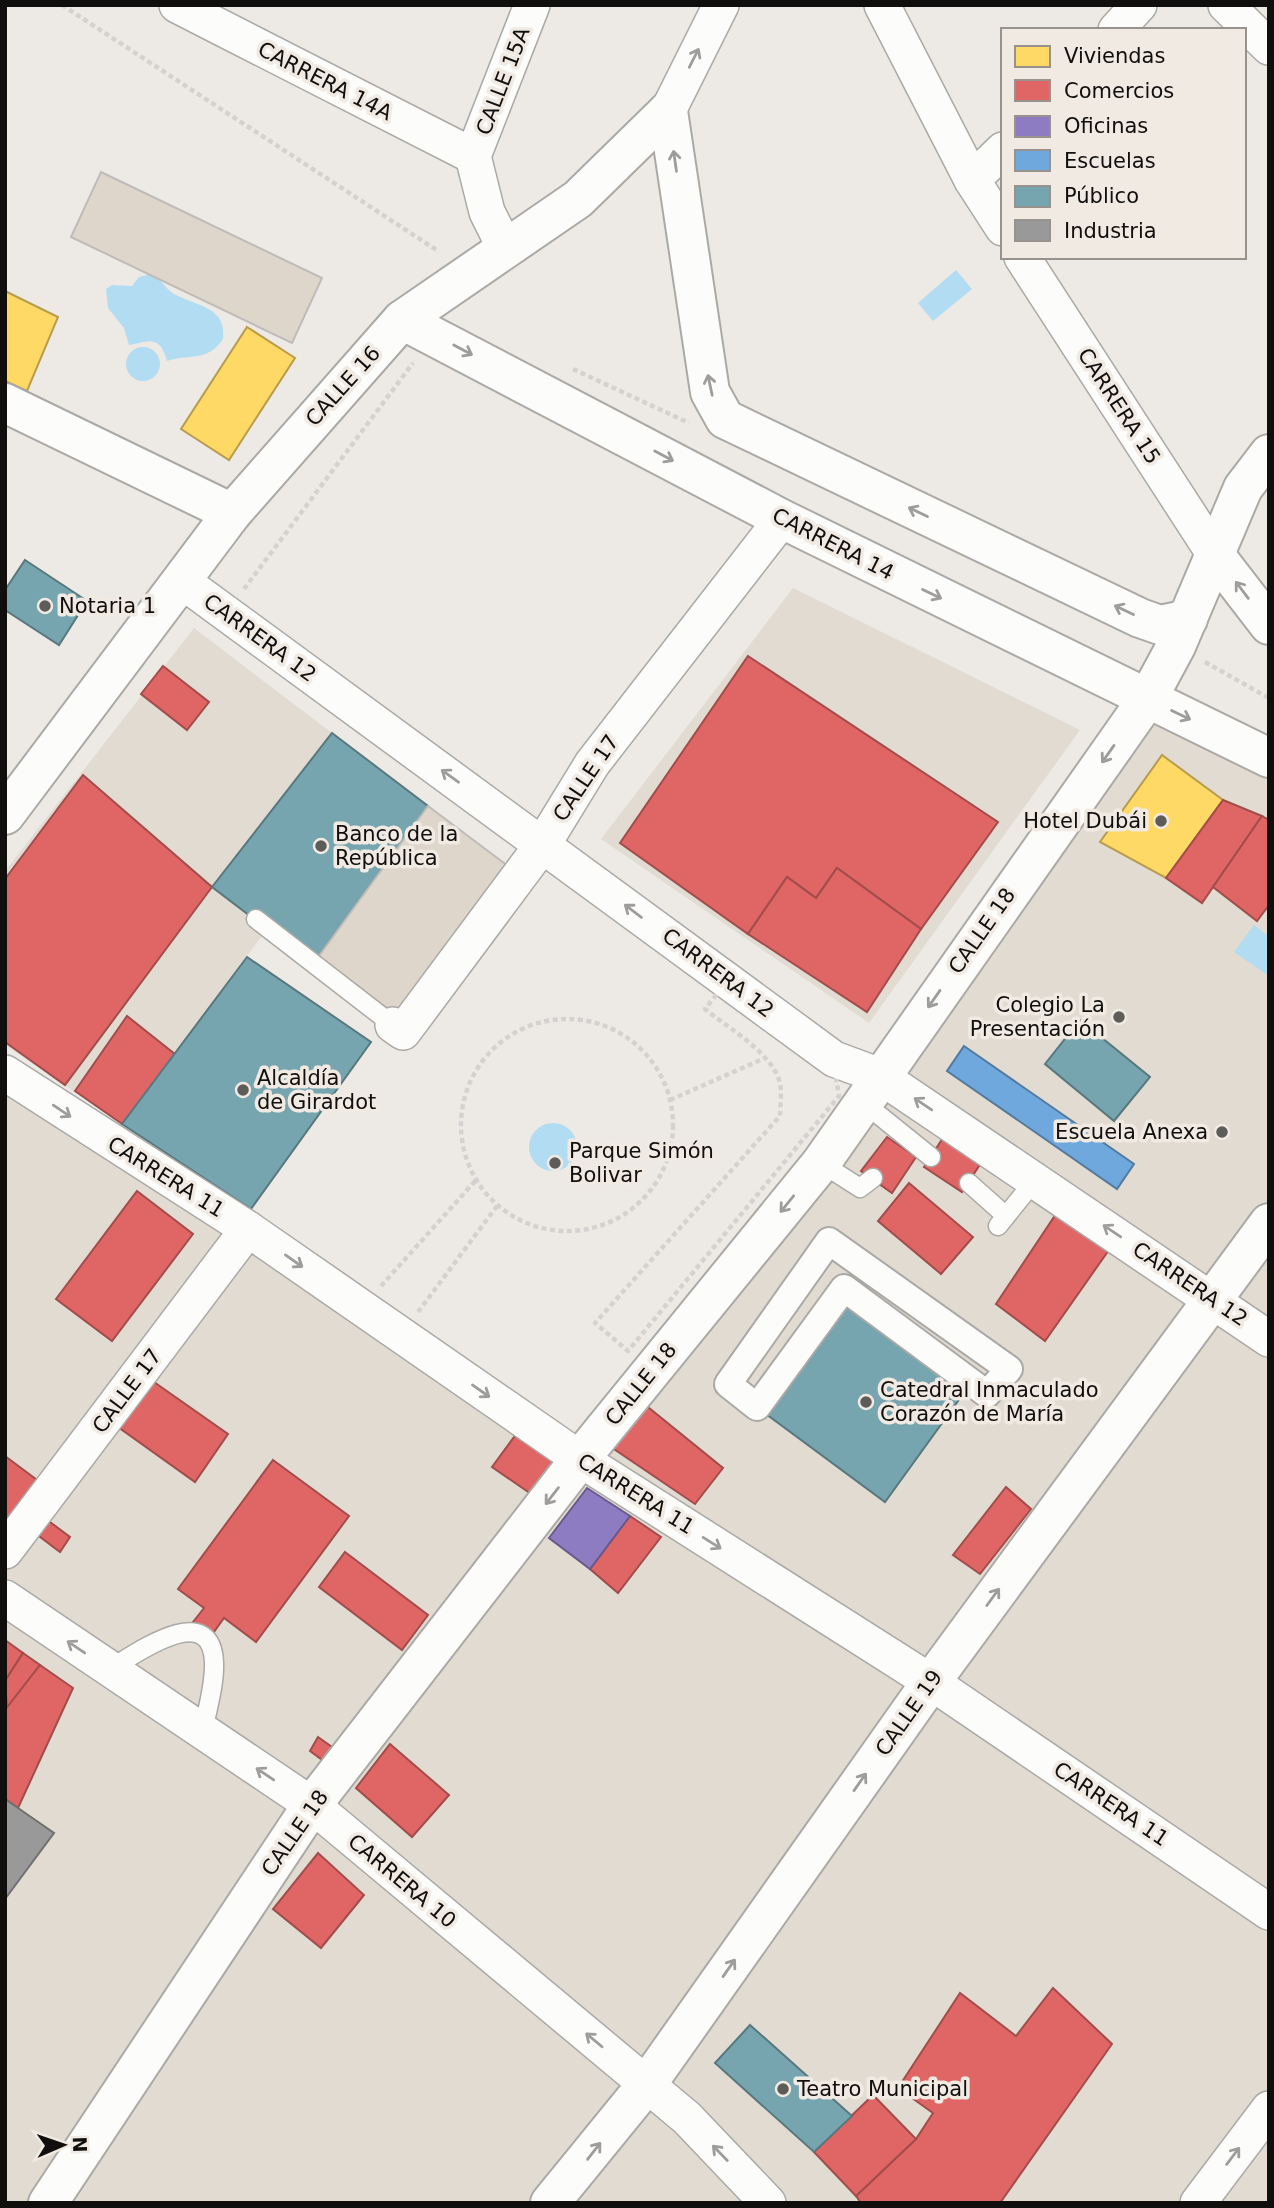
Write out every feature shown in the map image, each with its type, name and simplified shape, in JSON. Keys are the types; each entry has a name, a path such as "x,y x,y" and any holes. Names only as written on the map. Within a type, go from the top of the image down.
{"street":[{"name":"CARRERA 14A","path":"177,5 473,156"},
{"name":"CALLE 15A","path":"473,156 532,5"},
{"name":"CALLE 16","path":"5,815 232,513 418,327 426,300 506,250 578,199 668,111 721,5"},
{"path":"883,5 972,180 1001,225"},
{"path":"1118,28 1139,5"},
{"path":"1226,5 1269,47"},
{"path":"668,111 710,392 725,419 1140,618 1160,625 1188,619"},
{"path":"972,180 1001,151"},
{"path":"473,156 487,212 506,250"},
{"name":"CARRERA 15","path":"1023,259 1215,555"},
{"name":"CARRERA 14","path":"418,327 782,519 1269,758"},
{"path":"5,403 232,513"},
{"name":"CALLE 18","path":"48,2203 312,1805 580,1460 821,1163 1147,698 1188,619 1243,488 1269,454"},
{"name":"CALLE 18","path":"1215,555 1269,494"},
{"name":"CALLE 17","path":"393,1025 403,1032 543,844 592,764 782,519"},
{"path":"1215,555 1269,625"},
{"name":"CARRERA 12","path":"182,581 543,844 872,1089 1035,1180 1211,1297 1269,1339"},
{"name":"CARRERA 11","path":"5,1073 248,1229 580,1460 932,1682 1269,1912"},
{"name":"CALLE 19","path":"550,2203 647,2084 932,1682 1211,1297 1269,1223"},
{"name":"CALLE 17","path":"5,1552 248,1229"},
{"path":"829,1241 1009,1369 987,1394 844,1287 757,1407 728,1384 829,1241"},
{"name":"CARRERA 10","path":"5,1598 312,1805 687,2118 768,2203"},
{"path":"1198,2203 1269,2109"}],"lane":[{"path":"256,919 393,1025"},
{"path":"872,1089 900,1140 931,1157"},
{"path":"821,1163 860,1188 873,1178"},
{"path":"969,1183 1002,1221 1035,1180"},
{"path":"110,1670 154,1642 180,1631 199,1635 207,1641 214,1659 203,1732"}],"path":[{"path":"62,5 438,251"},
{"path":"254,599 242,591 418,327"},
{"path":"721,989 836,1078 839,1086 837,1102 628,1351 595,1323 780,1116 781,1087 778,1076 765,1058 705,1009 721,989"},
{"path":"579,1019 620,1033 652,1062 670,1100 672,1138 664,1166 650,1191 622,1216 587,1230 548,1230 513,1217 498,1206 476,1180 464,1150 461,1118 472,1077 499,1043 537,1023 579,1019"},
{"path":"670,1100 765,1058"},
{"path":"362,1308 476,1180"},
{"path":"401,1335 498,1206"}],"shaded area":[{"path":"793,588 1080,730 869,1023 601,839"},
{"path":"194,628 332,733 213,887 267,929 122,1124 5,1045 5,871"},
{"path":"1148,702 1269,760 1269,2203 5,2203 5,1073 580,1459 882,1075"}],"water":[{"path":"956,270 972,289 933,321 918,303"},
{"path":"151,274 172,293 215,314 223,328 223,339 217,346 204,354 167,361 160,346 152,341 129,345 124,328 108,308 106,289 112,285 132,286 139,277"},
{"path":"143,347 155,352 160,364 155,376 143,381 131,376 126,364 131,352"},
{"path":"1254,925 1269,937 1269,976 1234,952"},
{"path":"553,1123 570,1130 577,1147 570,1164 553,1171 536,1164 529,1147 536,1130"}],"building: Viviendas":[{"path":"5,291 58,317 27,391 5,381"},
{"path":"247,327 295,358 229,460 181,429"},
{"name":"Hotel Dubái","path":"1162,755 1223,800 1166,878 1100,842"}],"building: Comercios":[{"path":"748,656 998,822 921,929 837,868 816,898 787,877 748,934 620,843"},
{"path":"163,666 209,702 187,730 141,694"},
{"path":"83,775 212,887 65,1085 5,1042 5,879"},
{"path":"1223,800 1262,816 1202,903 1166,878"},
{"path":"1262,816 1269,820 1269,905 1257,921 1213,887"},
{"path":"837,868 921,929 867,1012 748,934 787,877 816,898"},
{"path":"127,1016 176,1055 122,1124 75,1091"},
{"path":"887,1137 916,1157 892,1193 861,1171"},
{"path":"943,1138 981,1163 962,1192 924,1167"},
{"path":"909,1183 973,1237 941,1274 878,1221"},
{"path":"137,1191 193,1234 112,1341 56,1299"},
{"path":"1058,1211 1111,1247 1045,1341 996,1304"},
{"path":"154,1382 228,1434 195,1482 118,1427"},
{"path":"643,1403 723,1468 695,1504 608,1445"},
{"path":"517,1433 559,1463 534,1496 492,1467"},
{"path":"5,1456 41,1483 5,1533"},
{"path":"273,1460 349,1516 256,1642 224,1618 211,1636 193,1622 204,1608 178,1589"},
{"path":"1006,1487 1031,1509 980,1574 953,1555"},
{"path":"630,1516 661,1537 618,1593 590,1569"},
{"path":"46,1519 70,1537 60,1552 35,1533"},
{"path":"345,1552 428,1615 402,1650 319,1587"},
{"path":"5,1640 23,1653 5,1681"},
{"path":"23,1653 40,1665 7,1708 5,1681"},
{"path":"40,1665 73,1688 18,1808 5,1799 5,1710"},
{"path":"318,1737 339,1752 329,1765 310,1751"},
{"path":"390,1744 449,1795 412,1837 356,1788"},
{"path":"318,1853 364,1895 321,1948 273,1909"},
{"path":"1053,1988 1112,2044 1000,2203 861,2203 856,2196 916,2139 933,2113 898,2088 960,1993 1016,2036"},
{"path":"873,2095 916,2139 856,2196 814,2152"}],"building: Oficinas":[{"path":"587,1488 630,1516 590,1569 549,1538"}],"building: Escuelas":[{"path":"964,1046 1134,1164 1117,1189 947,1071"}],"building: Público":[{"name":"Notaria 1","path":"25,560 87,601 59,645 5,610 5,590"},
{"name":"Banco de la República","path":"332,733 428,806 316,960 267,929 212,887"},
{"name":"Alcaldía de Girardot","path":"247,957 371,1042 251,1209 122,1124"},
{"path":"1080,1020 1150,1077 1114,1121 1045,1064"},
{"name":"Catedral Inmaculado Corazón de María","path":"847,1302 966,1390 885,1502 766,1414"},
{"name":"Teatro Municipal","path":"750,2025 852,2116 814,2152 715,2063"}],"building: Industria":[{"path":"5,1799 54,1833 5,1899"}],"building: Otros":[{"path":"101,172 322,278 292,343 71,237"},
{"path":"428,806 512,869 402,1018 316,960"}],"place":[{"name":"Notaria 1","path":"45,606"},
{"name":"Hotel Dubái","path":"1161,821"},
{"name":"Banco de la República","path":"321,846"},
{"name":"Colegio La Presentación","path":"1119,1017"},
{"name":"Alcaldía de Girardot","path":"243,1090"},
{"name":"Escuela Anexa","path":"1222,1132"},
{"name":"Parque Simón Bolivar","path":"555,1163"},
{"name":"Catedral Inmaculado Corazón de María","path":"866,1402"},
{"name":"Teatro Municipal","path":"783,2089"}]}
